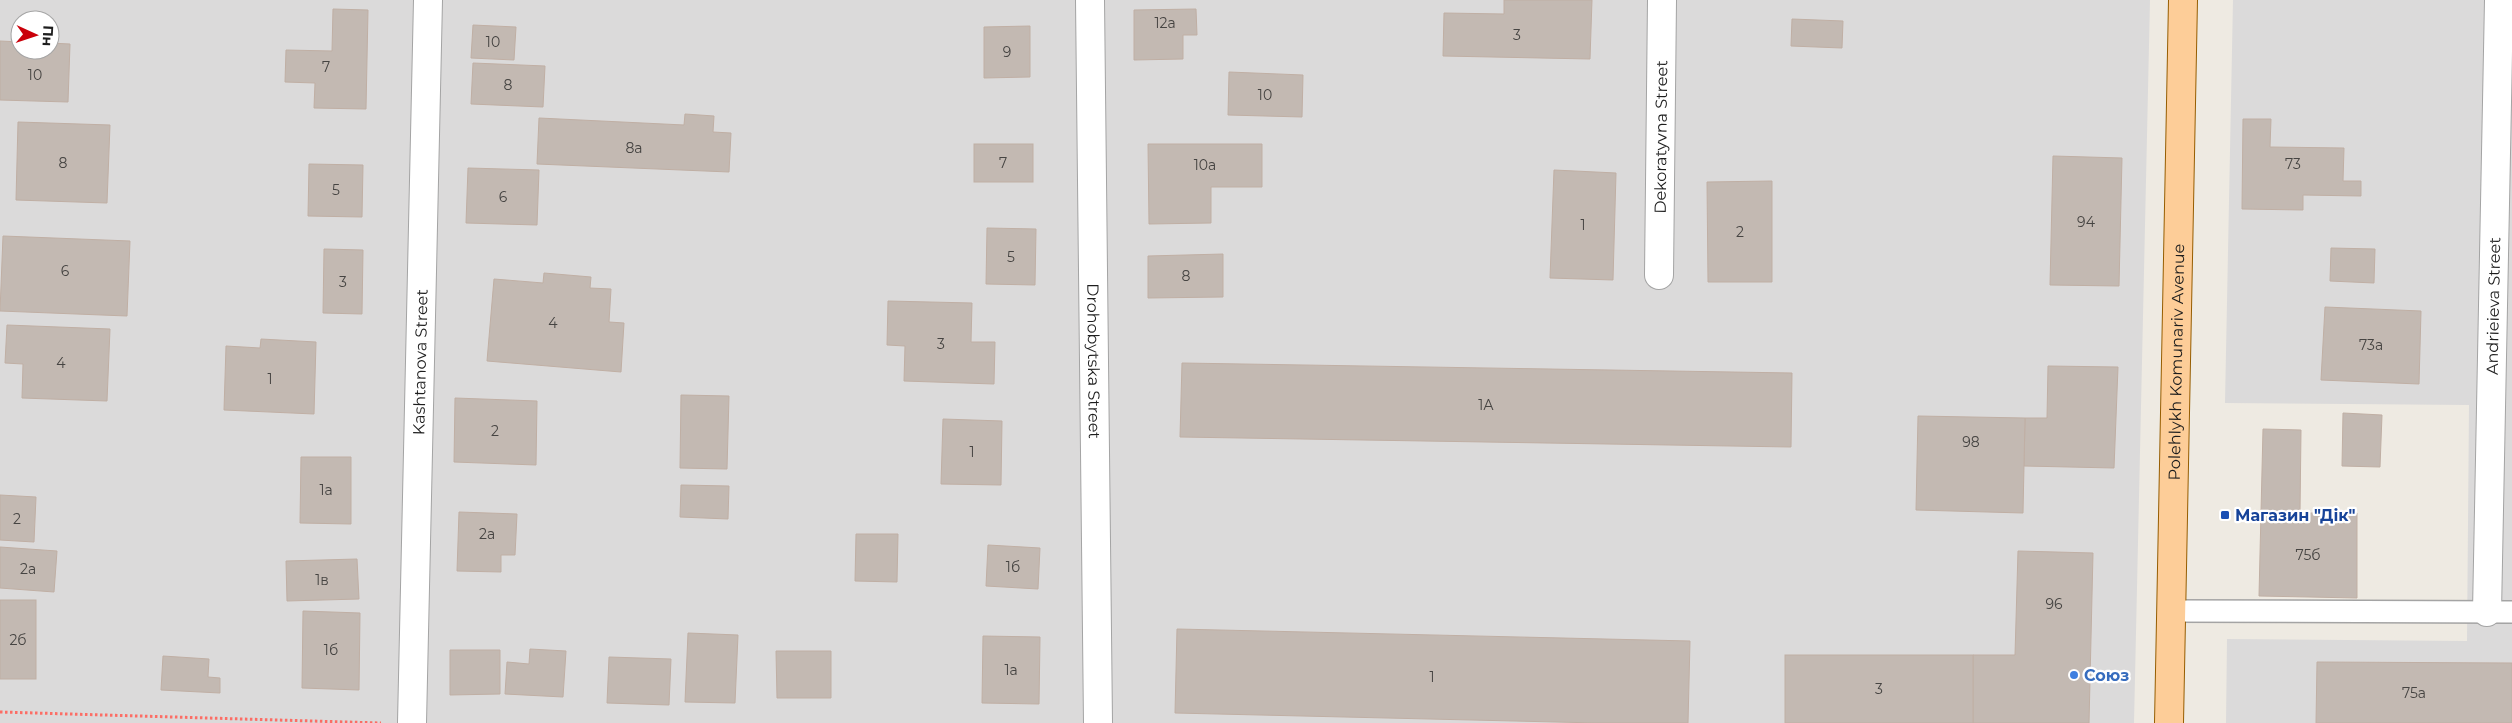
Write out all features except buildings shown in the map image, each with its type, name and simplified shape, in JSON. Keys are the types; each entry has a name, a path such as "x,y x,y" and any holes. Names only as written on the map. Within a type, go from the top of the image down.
{"main road":[{"name":"Polehlykh Komunariv Avenue","path":"2169,723 2183,0"}],"street":[{"name":"Kashtanova Street","path":"412,723 428,0"},
{"name":"Drohobytska Street","path":"1090,0 1098,723"},
{"name":"Dekoratyvna Street","path":"1659,275 1662,0"},
{"name":"Andrieieva Street","path":"2499,0 2499,612"}],"lane":[{"path":"2170,611 2499,612"}],"path":[{"path":"0,712 386,723"}],"shaded area":[{"path":"0,0 2150,0 2134,723 0,723"},
{"path":"2233,0 2512,0 2512,723 2226,723 2227,639 2467,641 2469,405 2225,403"}],"place":[{"name":"Магазин \"Дік\"","path":"2225,515"},
{"name":"Союз","path":"2074,675"}]}
